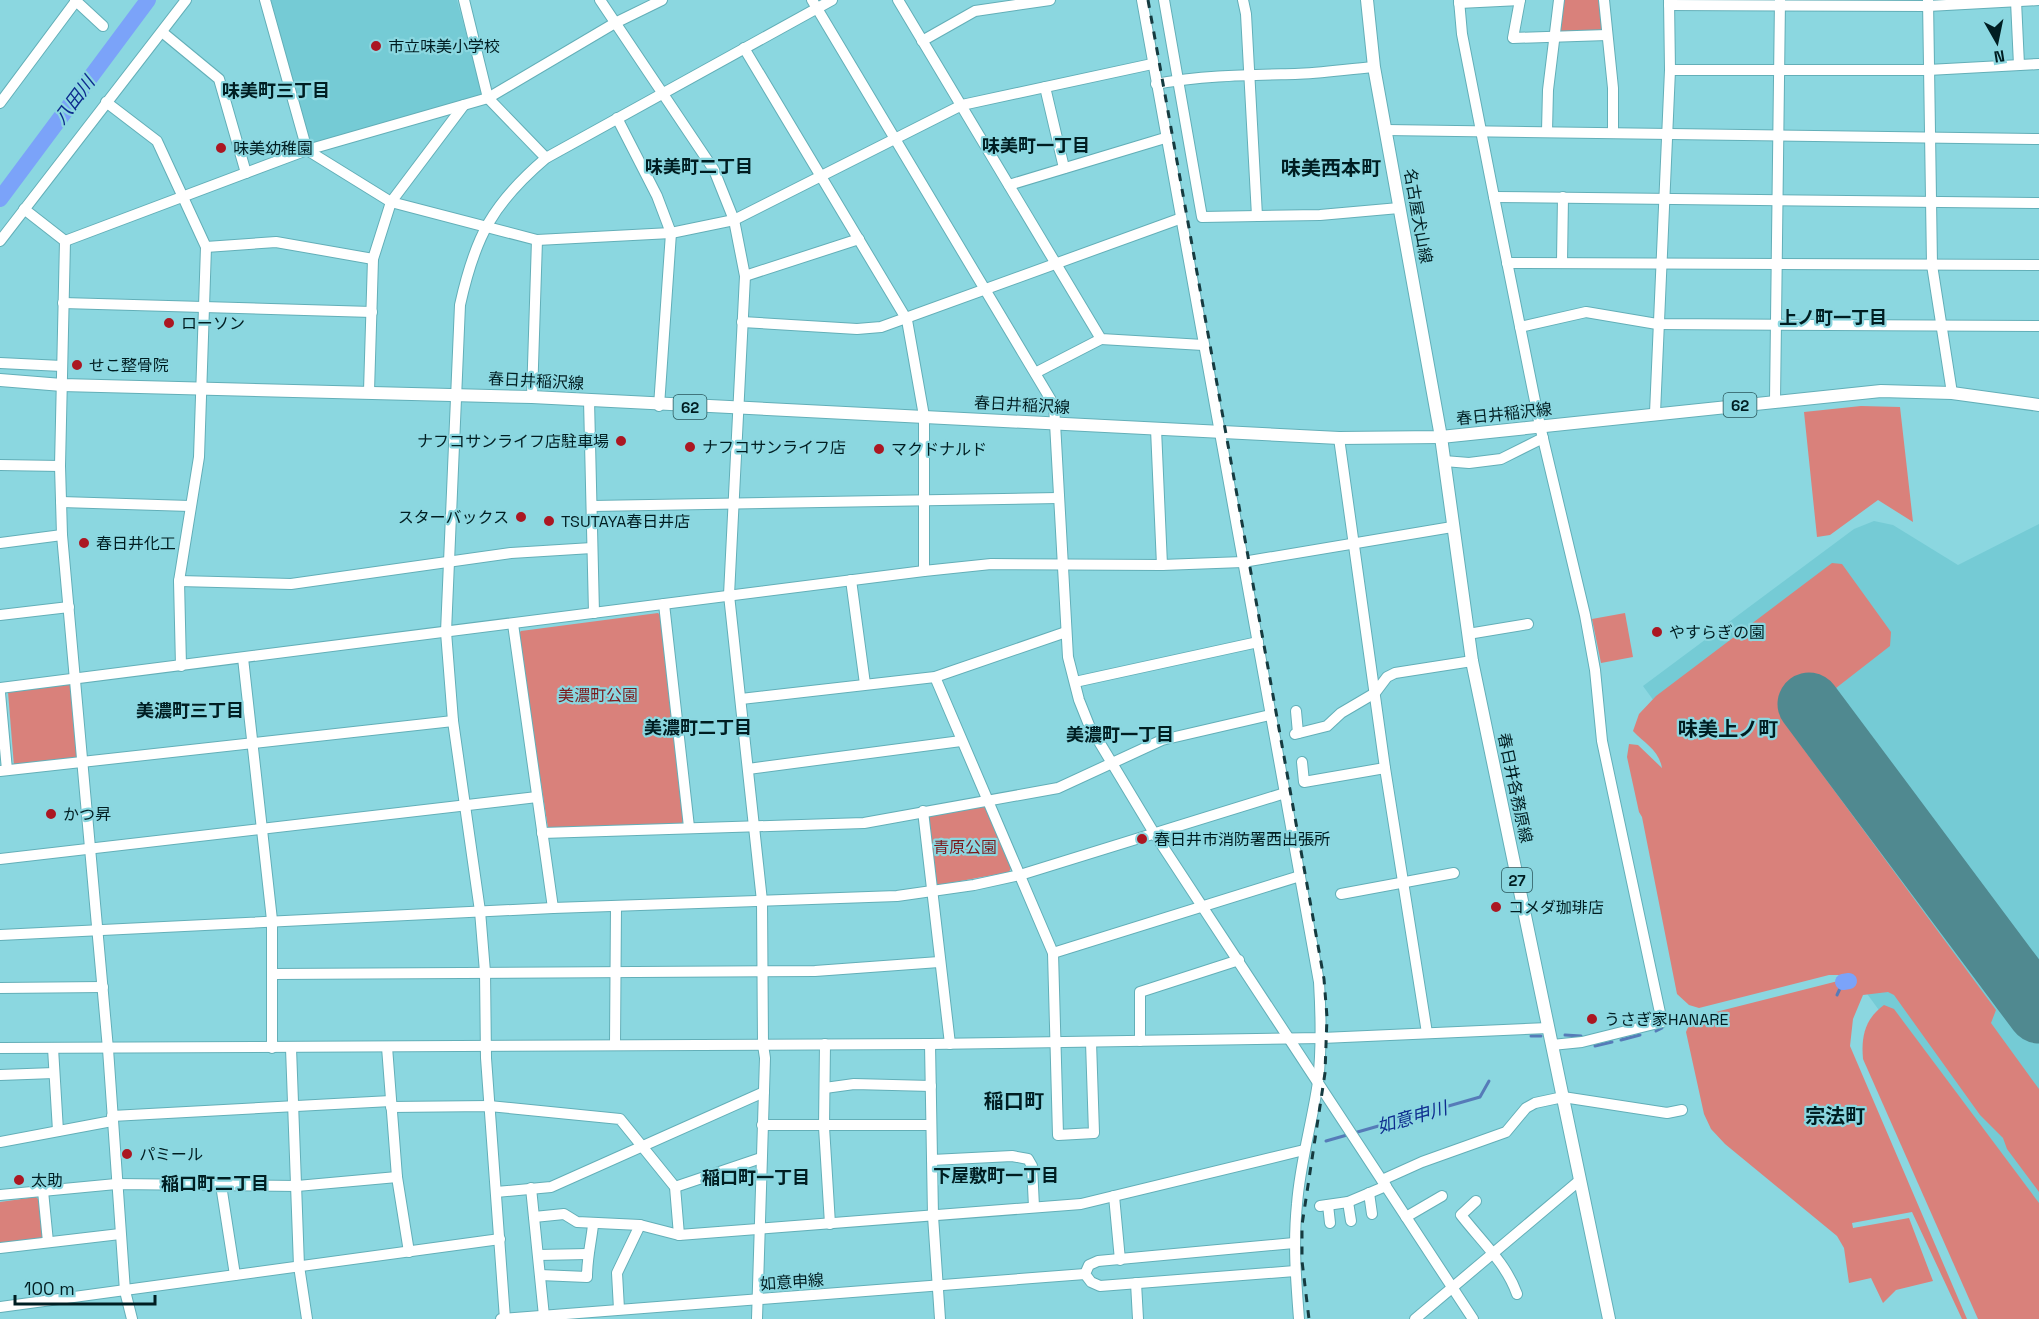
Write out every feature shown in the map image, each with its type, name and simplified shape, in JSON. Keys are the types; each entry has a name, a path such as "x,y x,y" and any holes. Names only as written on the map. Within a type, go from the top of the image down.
{"main road":[{"name":"名古屋犬山線","path":"1367,0 1374,67 1441,437"},
{"name":"春日井稲沢線","path":"0,380 62,385 369,391 532,397 659,406 924,416 1339,438 1441,437 1542,432 1655,413 1881,392 1952,393 2039,405"},
{"name":"春日井各務原線","path":"1441,437 1472,661 1609,1319"}],"street":[{"path":"0,241 186,0"},
{"path":"265,0 307,150 391,202 537,240 670,233 734,220 962,105 1152,64"},
{"path":"464,0 488,98 546,158"},
{"path":"600,0 714,170 734,220 745,276 736,409 729,595 762,901 764,1092 757,1319"},
{"path":"65,241 307,150 488,98 615,23 662,0"},
{"path":"504,1319 489,1106 485,972 480,911 453,721 446,632 460,305 469,264 484,226 509,191 546,158 744,48 814,4 832,0"},
{"path":"898,0 1101,339"},
{"path":"922,41 975,11 1050,0"},
{"path":"1142,0 1179,219 1319,982 1322,1038 1317,1085 1304,1150 1294,1243 1299,1319"},
{"path":"1164,0 1180,80 1202,217 1400,208"},
{"path":"1243,0 1246,14 1257,216"},
{"path":"1552,1045 1582,1042 1662,1022 1602,741 1595,669 1585,615 1520,327 1462,34 1459,1 1520,0 1513,38 1607,35"},
{"path":"1547,131 1548,90 1559,0"},
{"path":"1604,0 1613,88 1613,132"},
{"path":"1655,413 1657,324 1670,70 1669,3 1928,3 2039,0"},
{"path":"0,103 75,1 103,26"},
{"path":"2016,1 2019,65"},
{"path":"1775,401 1774,325 1777,264 1780,3"},
{"path":"1928,3 1932,266 1952,393"},
{"path":"814,4 1037,372 1054,405 1066,632 1075,682 1089,725 1154,833 1290,1037 1317,1085 1352,1133 1473,1319"},
{"path":"162,32 219,79 246,173"},
{"path":"744,48 823,176 907,320 924,416 924,571"},
{"path":"1670,70 1928,70 2039,64"},
{"path":"1156,84 1249,74 1298,74 1374,67"},
{"path":"1045,87 1064,168"},
{"path":"106,102 157,141 206,247 199,457 178,581 181,666"},
{"path":"369,391 373,259 391,202 464,105"},
{"path":"616,118 657,196 670,233 659,406"},
{"path":"1386,130 2039,139"},
{"path":"1009,185 1165,138"},
{"path":"1494,197 1664,197 2039,203"},
{"path":"1562,262 1563,197"},
{"path":"24,209 65,241"},
{"path":"742,322 857,329 881,327 907,320 1179,219"},
{"path":"745,276 859,239"},
{"path":"532,397 537,240"},
{"path":"65,241 60,466 62,535 77,679 103,987 125,1291 132,1319"},
{"path":"206,247 276,242 373,259"},
{"path":"1507,262 2039,265"},
{"path":"63,303 372,312"},
{"path":"1520,327 1586,312 1657,324 2039,326"},
{"path":"1037,372 1101,339 1203,345"},
{"path":"0,363 62,366"},
{"path":"589,400 594,613"},
{"path":"1156,429 1162,565"},
{"path":"1444,461 1469,463 1501,459 1542,432"},
{"path":"1339,438 1385,768 1427,1033"},
{"path":"0,465 60,466"},
{"path":"592,506 1058,498"},
{"path":"61,502 190,506"},
{"path":"453,721 3,771 0,690 924,571 991,564 1162,565 1243,562 1452,527"},
{"path":"0,543 62,535"},
{"path":"178,581 291,584 511,553 592,548"},
{"path":"851,580 865,684"},
{"path":"664,604 689,827"},
{"path":"0,615 69,607"},
{"path":"513,624 553,908"},
{"path":"1468,634 1528,624"},
{"path":"741,699 935,676 1066,632"},
{"path":"1075,682 1258,642"},
{"path":"243,658 272,920 272,1048"},
{"path":"1296,711 1297,733 1327,726 1341,714 1375,693 1387,677 1395,673 1472,661"},
{"path":"935,676 1053,953 1058,1135 1094,1133 1091,1042"},
{"path":"542,832 864,823 1058,788 1162,740 1270,716"},
{"path":"748,769 961,741"},
{"path":"1302,762 1304,782 1385,768"},
{"path":"0,935 272,920 897,896 932,892 1020,875 1285,793"},
{"path":"0,859 537,797"},
{"path":"923,811 950,1044"},
{"path":"1341,894 1403,880 1454,873"},
{"path":"1053,953 1300,876"},
{"path":"615,1045 616,906"},
{"path":"1140,1041 1140,992 1239,960"},
{"path":"272,974 815,971 939,962"},
{"path":"0,988 103,987"},
{"path":"0,1048 950,1044 1322,1038 1548,1028"},
{"path":"825,1044 824,1127 830,1224"},
{"path":"930,1044 933,1216 940,1319"},
{"path":"291,1047 298,1266 307,1319"},
{"path":"387,1047 398,1177 409,1252"},
{"path":"53,1048 58,1131"},
{"path":"0,1075 54,1073"},
{"path":"825,1088 854,1084 931,1086"},
{"path":"496,1192 551,1186 764,1092"},
{"path":"1330,1223 1324,1205 1348,1202 1369,1193 1422,1162 1506,1132 1526,1108 1535,1103 1563,1097 1667,1113 1682,1110"},
{"path":"0,1142 112,1118 391,1104 489,1106 620,1119 675,1186 679,1235"},
{"path":"762,1125 824,1127 831,1124 931,1125"},
{"path":"534,1217 564,1214 577,1222 593,1225 640,1225 679,1235 1081,1204 1304,1150"},
{"path":"932,1160 1012,1156 1028,1159 1032,1166 1034,1207"},
{"path":"675,1186 761,1158"},
{"path":"0,1195 116,1184 297,1186 398,1177"},
{"path":"1415,1319 1580,1180"},
{"path":"221,1185 235,1275"},
{"path":"531,1188 544,1316"},
{"path":"43,1191 48,1242"},
{"path":"1369,1193 1371,1214"},
{"path":"1114,1196 1120,1260"},
{"path":"1406,1217 1442,1196"},
{"path":"1476,1201 1461,1215 1491,1253 1498,1258 1512,1278 1517,1294"},
{"path":"1348,1202 1350,1221"},
{"path":"540,1275 587,1277 587,1254 591,1249 593,1225"},
{"path":"619,1309 617,1273 640,1225"},
{"path":"0,1248 120,1234"},
{"path":"0,1307 500,1239"},
{"path":"1294,1243 1098,1261 1089,1265 1085,1274 1091,1282 1100,1286 1295,1271"},
{"path":"538,1255 587,1254"},
{"name":"如意申線","path":"504,1319 1085,1274"},
{"path":"1136,1283 1138,1319"}],"shaded area":[{"name":"市立味美小学校","path":"271,0 457,0 482,92 480,96 312,144 309,141"},
{"path":"1874,521 1893,525 1958,565 2039,524 2039,1230 1643,686 1854,529"}],"green space":[{"path":"1562,0 1602,0 1604,31 1562,34 1559,31"},
{"path":"1861,406 1900,407 1913,522 1878,500 1830,535 1817,537 1804,412"},
{"path":"1832,563 1842,564 1891,632 1890,646 1836,688 1833,686 1783,721 1996,1010 1991,1023 2039,1089 2039,1192 2007,1149 2003,1138 1980,1115 1894,995 1888,992 1863,995 1853,1019 1850,1046 1967,1319 1962,1319 1912,1212 1852,1223 1853,1228 1909,1218 1933,1281 1896,1290 1883,1303 1871,1278 1849,1283 1844,1248 1837,1236 1725,1144 1711,1129 1704,1114 1686,1032 1692,1018 1842,980 1842,975 1829,975 1699,1008 1689,1005 1677,994 1642,817 1627,757 1629,744 1638,745 1662,768 1658,756 1633,731 1639,714 1656,696"},
{"name":"美濃町公園","path":"658,613 661,616 684,820 681,824 548,828 518,634 521,631"},
{"path":"1625,613 1633,657 1601,663 1592,619"},
{"path":"74,684 80,759 14,766 8,692"},
{"name":"青原公園","path":"981,805 985,807 1011,868 1009,872 939,885 935,883 928,818 931,815"},
{"path":"1884,1005 1894,1009 2039,1203 2039,1319 1978,1319 1863,1059 1864,1035 1868,1022"},
{"path":"36,1197 39,1200 43,1236 41,1239 0,1244 0,1202"}],"waterway":[{"name":"八田川","path":"0,199 148,0"},
{"name":"如意申川","path":"1843,982 1849,981"},
{"path":"1837,995 1843,982"},
{"name":"如意申川","path":"1656,1031 1662,1028"},
{"name":"如意申川","path":"1565,1035 1581,1036"},
{"name":"如意申川","path":"1621,1040 1640,1035"},
{"name":"如意申川","path":"1531,1036 1541,1036"},
{"name":"如意申川","path":"1595,1046 1612,1042"},
{"name":"如意申川","path":"1326,1141 1480,1097 1489,1081"}],"runway":[{"path":"1809,704 2039,1012"}],"railway":[{"path":"1148,0 1324,979 1327,1017 1325,1073 1302,1225 1302,1261 1309,1319"}],"place":[{"name":"市立味美小学校","path":"376,46"},
{"name":"味美幼稚園","path":"221,148"},
{"name":"ローソン","path":"169,323"},
{"name":"せこ整骨院","path":"77,365"},
{"name":"ナフコサンライフ店駐車場","path":"621,441"},
{"name":"ナフコサンライフ店","path":"690,447"},
{"name":"マクドナルド","path":"879,449"},
{"name":"スターバックス","path":"521,517"},
{"name":"TSUTAYA春日井店","path":"549,521"},
{"name":"春日井化工","path":"84,543"},
{"name":"やすらぎの園","path":"1657,632"},
{"name":"かつ昇","path":"51,814"},
{"name":"春日井市消防署西出張所","path":"1142,839"},
{"name":"コメダ珈琲店","path":"1496,907"},
{"name":"うさぎ家HANARE","path":"1592,1019"},
{"name":"パミール","path":"127,1154"},
{"name":"太助","path":"19,1180"}],"district":[{"name":"味美町三丁目","path":"276,90"},
{"name":"味美町一丁目","path":"1036,145"},
{"name":"味美町二丁目","path":"699,166"},
{"name":"味美西本町","path":"1331,168"},
{"name":"上ノ町一丁目","path":"1833,317"},
{"name":"美濃町三丁目","path":"190,710"},
{"name":"美濃町二丁目","path":"698,727"},
{"name":"味美上ノ町","path":"1728,729"},
{"name":"美濃町一丁目","path":"1120,734"},
{"name":"稲口町","path":"1014,1101"},
{"name":"宗法町","path":"1835,1116"},
{"name":"下屋敷町一丁目","path":"996,1175"},
{"name":"稲口町一丁目","path":"756,1177"},
{"name":"稲口町二丁目","path":"215,1183"}]}
